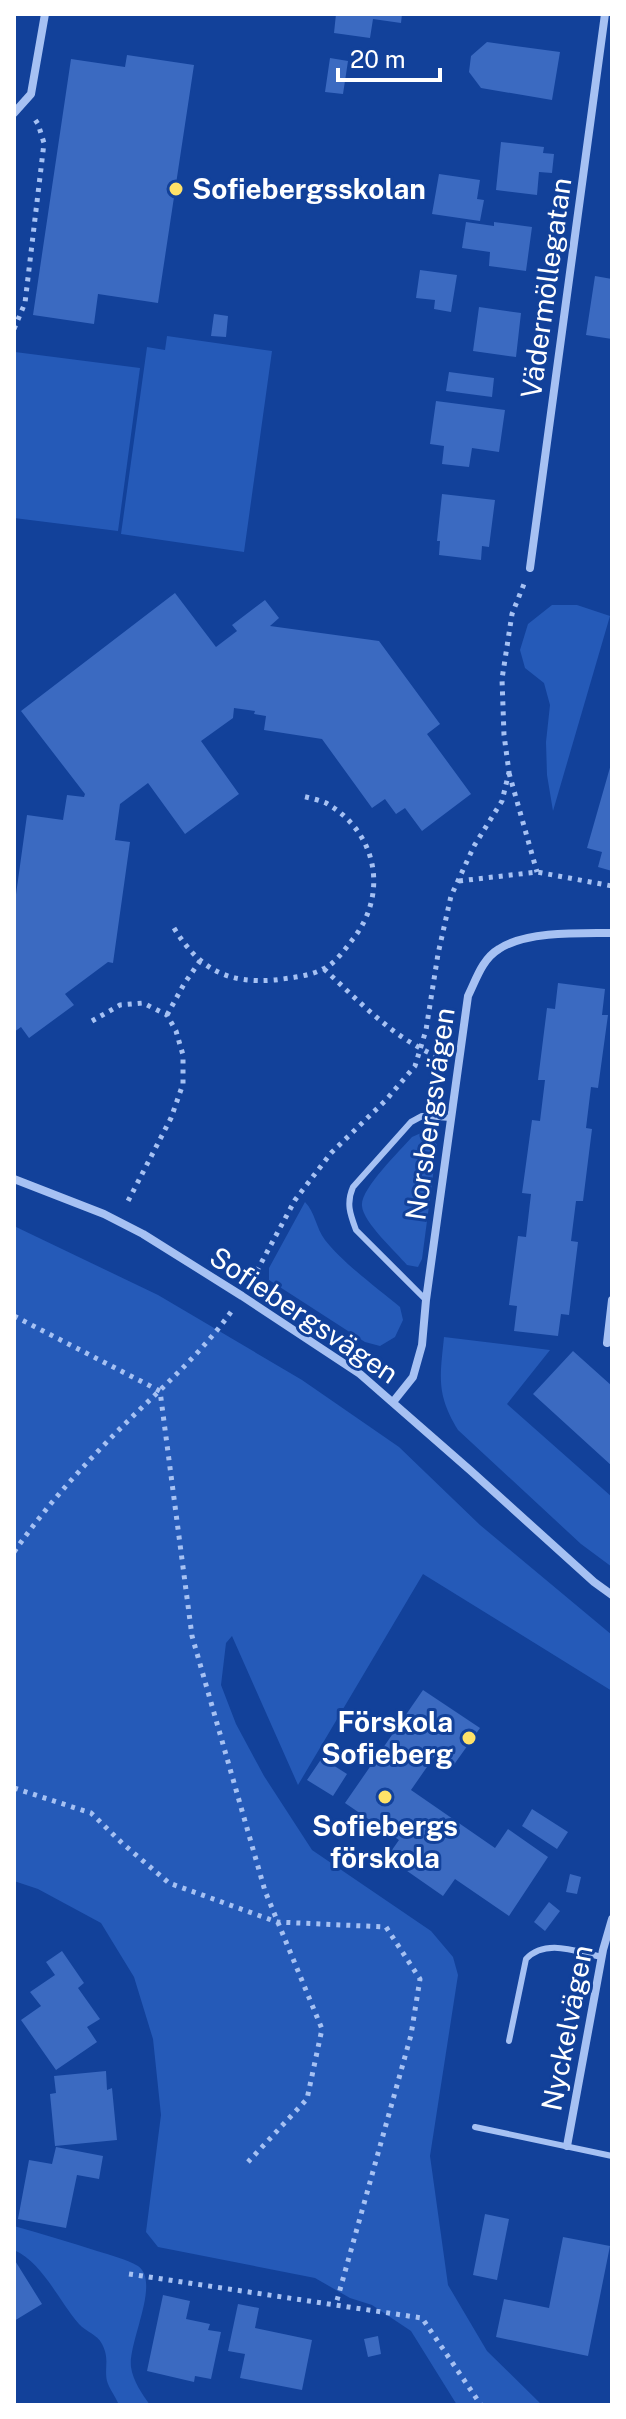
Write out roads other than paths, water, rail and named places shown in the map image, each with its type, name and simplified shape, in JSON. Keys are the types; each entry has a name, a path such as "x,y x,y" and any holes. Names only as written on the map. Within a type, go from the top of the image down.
{"street":[{"path":"14,113 31,94 45,14"},
{"name":"Vädermöllegatan","path":"530,568 605,14"},
{"name":"Norsbergsvägen","path":"393,1402 413,1377 422,1345 468,996 483,965 498,949 530,937 612,933"},
{"name":"Sofiebergsvägen","path":"14,1179 143,1234 360,1374 612,1595"},
{"path":"607,1343 612,1300"},
{"name":"Nyckelvägen","path":"567,2146 602,1957 612,1919"}],"lane":[{"path":"426,1300 356,1230 348,1200 353,1187 411,1122 422,1116 451,1118"},
{"path":"509,2041 526,1959 533,1951 546,1946 602,1957"},
{"path":"475,2127 612,2156"}],"place":[{"name":"Sofiebergsskolan","path":"176,189"},
{"name":"Förskola Sofieberg","path":"469,1738"},
{"name":"Sofiebergs förskola","path":"385,1797"}]}
